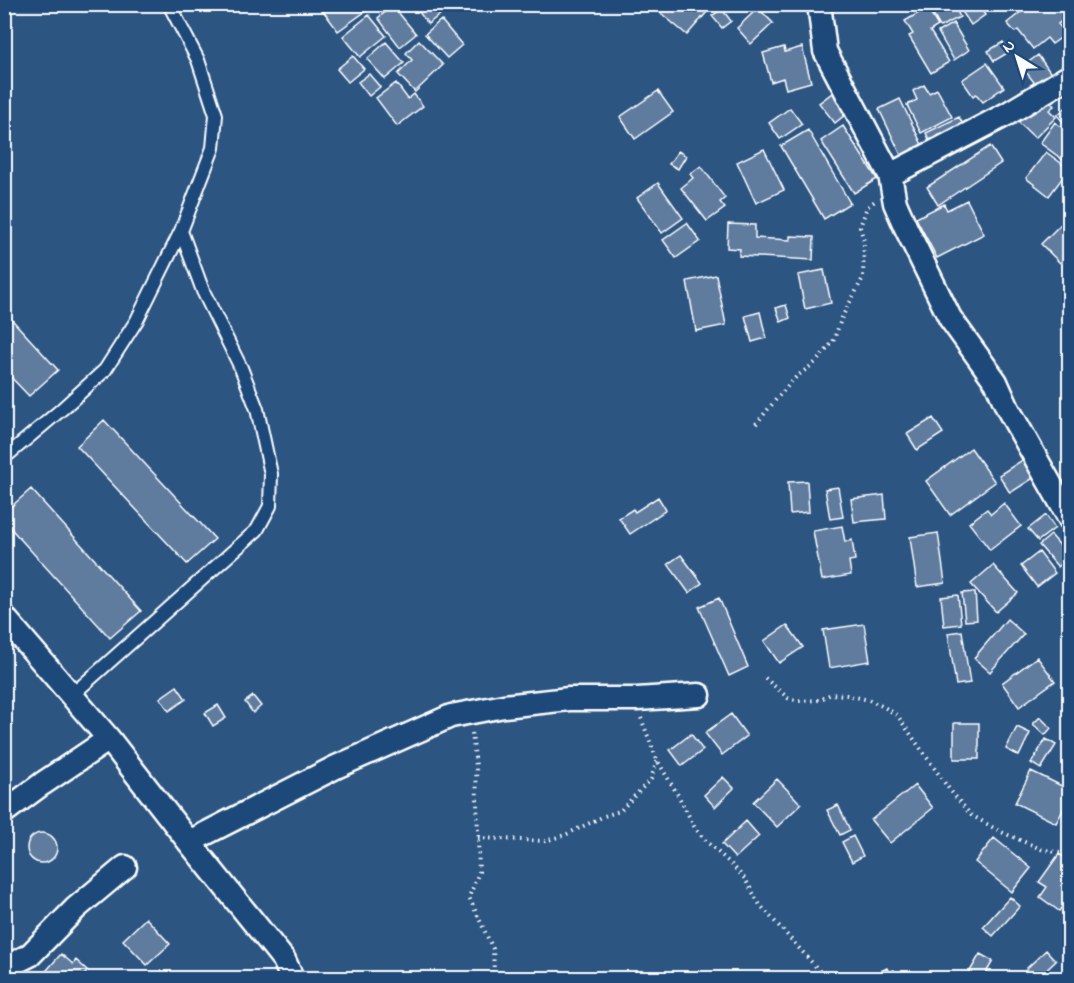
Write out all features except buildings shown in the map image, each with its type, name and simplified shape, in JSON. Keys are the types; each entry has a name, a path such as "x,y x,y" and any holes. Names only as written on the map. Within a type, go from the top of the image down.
{"street":[{"path":"819,4 825,51 891,182 895,202 906,228 950,318 996,382 1008,409 1070,519"},
{"path":"891,182 1070,75"},
{"path":"4,617 109,739 284,960 292,978"},
{"path":"189,842 346,763 451,716 470,711 569,699 637,699 699,695"},
{"path":"4,812 109,739"},
{"path":"4,968 30,955 76,909 125,867"}],"lane":[{"path":"4,458 105,370 137,320 181,231 213,148 216,115 198,60 169,4"},
{"path":"72,695 257,530 270,506 271,474 257,409 241,368 203,291 181,231"}],"path":[{"path":"756,424 796,377 816,362 833,342 842,317 863,278 864,241 860,227 867,207 891,182"},
{"path":"765,678 788,698 798,701 819,700 831,694 839,694 869,700 884,707 897,716 949,789 971,815 999,831 1041,849 1070,855"},
{"path":"637,699 643,724 657,760 695,828 706,842 745,879 760,905 826,978"},
{"path":"470,711 476,766 479,872 469,897 493,949 494,971 490,978"},
{"path":"478,838 545,841 565,835 604,816 620,811 651,779 657,760"}]}
